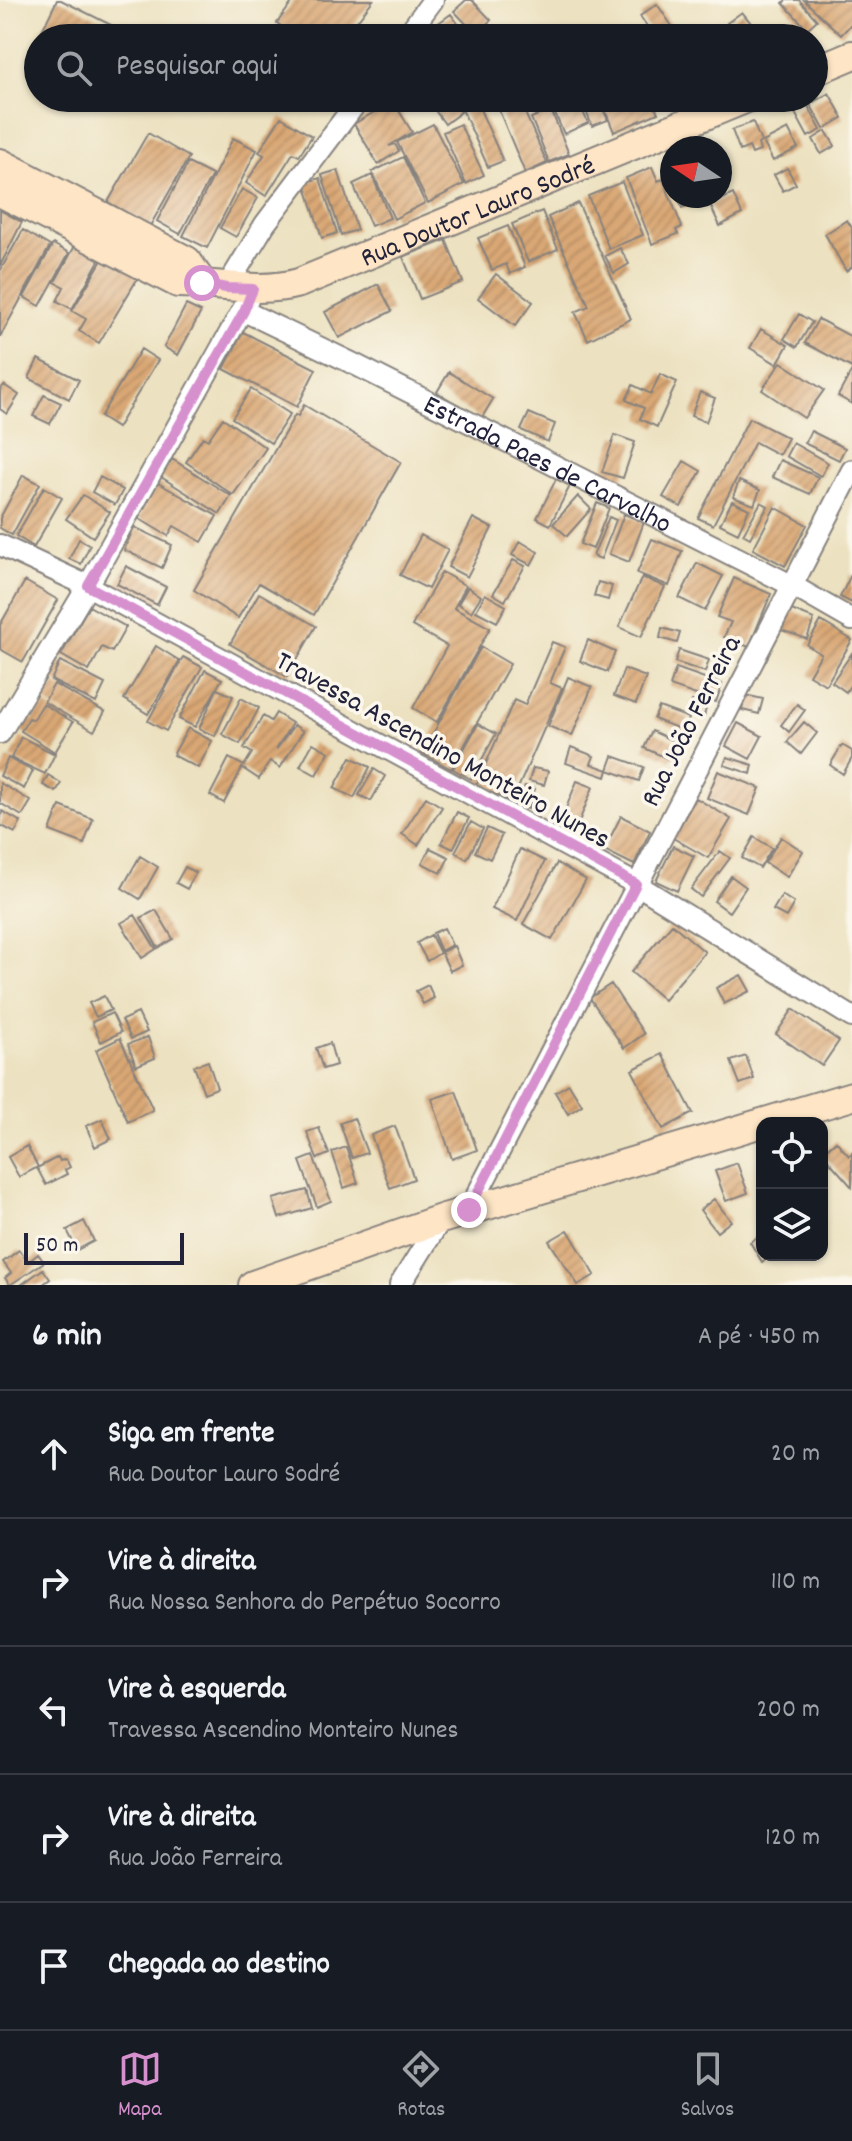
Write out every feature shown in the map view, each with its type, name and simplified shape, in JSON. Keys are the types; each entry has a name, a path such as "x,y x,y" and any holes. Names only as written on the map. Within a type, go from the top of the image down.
{"main road":[{"path":"828,65 852,55"},
{"name":"Rua Doutor Lauro Sodré","path":"231,293 277,289 299,283 713,112"},
{"name":"Estrada Paes de Carvalho","path":"0,163 187,261 231,293"},
{"name":"Estrada Paes de Carvalho","path":"0,192 178,283 231,293"},
{"path":"253,1285 469,1210 852,1096"}],"street":[{"path":"415,24 433,0"},
{"path":"0,733 88,586 265,224 349,112"},
{"name":"Estrada Paes de Carvalho","path":"231,293 791,585 852,620"},
{"name":"Rua João Ferreira","path":"469,1210 852,470"},
{"name":"Travessa Ascendino Monteiro Nunes","path":"0,545 88,586 636,884 852,1017"},
{"path":"400,1285 441,1219"}],"building":[{"path":"57,0 61,0 109,24 45,24"},
{"path":"294,0 373,0 355,24 277,23"},
{"path":"466,0 472,0 491,20 487,24 466,24 454,11"},
{"path":"799,0 817,20 813,24 802,24 783,3"},
{"path":"804,0 852,0 852,23 841,35"},
{"path":"657,4 671,24 645,24 640,16"},
{"path":"742,12 752,24 728,24"},
{"path":"451,14 458,24 437,24"},
{"path":"828,94 843,118 824,129 814,112 828,112"},
{"path":"374,112 400,112 412,132 389,146 395,144 399,151 378,164 354,124"},
{"path":"436,112 461,112 445,124"},
{"path":"463,112 481,112 503,161 488,167"},
{"path":"500,112 525,112 547,163 525,173"},
{"path":"552,112 569,154 549,162 531,118"},
{"path":"554,112 583,112 588,123 564,134"},
{"path":"586,112 604,112 608,120 592,126"},
{"path":"606,112 658,113 614,132"},
{"path":"795,112 811,112 821,130 808,137"},
{"path":"281,117 312,136 299,156 293,153 266,196 246,183 264,155 259,152"},
{"path":"753,122 761,142 758,144 760,151 752,154 749,147 740,151 732,130"},
{"path":"433,124 464,184 428,203 397,142"},
{"path":"460,124 484,175 466,184 443,132"},
{"path":"788,129 798,148 773,161 763,142"},
{"path":"826,131 835,146 821,154 813,139"},
{"path":"148,133 189,157 150,226 108,202"},
{"path":"233,138 257,150 207,248 183,236"},
{"path":"403,157 425,203 394,219 372,172"},
{"path":"188,163 212,175 180,234 157,221"},
{"path":"652,167 660,180 660,208 674,208 682,227 676,230 678,234 652,244 626,178"},
{"path":"787,168 796,184 783,191 774,175"},
{"path":"338,170 357,230 341,235 322,175"},
{"path":"372,175 390,218 371,226 353,184"},
{"path":"320,178 337,233 322,238 305,183"},
{"path":"622,182 643,235 609,249 588,196"},
{"path":"242,189 258,198 236,237 220,228"},
{"path":"732,194 742,214 720,226 711,208 732,208"},
{"path":"578,203 631,319 588,340 575,312 589,306 548,217"},
{"path":"0,210 22,222 0,266"},
{"path":"542,211 558,249 528,262 512,224"},
{"path":"847,220 852,228 852,267 846,271 825,234"},
{"path":"508,226 525,267 510,274 506,264 492,270 478,238"},
{"path":"23,230 50,246 0,337 0,271"},
{"path":"446,240 463,282 420,299 403,257"},
{"path":"53,244 69,253 40,306 24,297"},
{"path":"76,244 101,257 72,309 57,301 64,287 55,282"},
{"path":"620,248 629,264 614,273 605,256"},
{"path":"105,255 139,276 99,343 79,331 86,319 72,311"},
{"path":"496,274 533,302 515,326 478,298"},
{"path":"378,284 392,311 339,338 325,312"},
{"path":"186,305 201,312 178,355 164,347"},
{"path":"799,314 812,322 797,347 784,339"},
{"path":"818,319 852,337 852,368 805,343"},
{"path":"761,329 788,345 777,364 750,348"},
{"path":"243,332 316,369 297,407 224,369"},
{"path":"141,349 158,360 117,428 100,417"},
{"path":"38,359 79,380 69,399 29,378"},
{"path":"781,362 824,390 804,418 762,390"},
{"path":"852,370 852,404 838,396"},
{"path":"449,372 493,399 481,419 437,392"},
{"path":"660,374 677,382 657,427 640,419 644,408 626,400 633,385 651,394"},
{"path":"4,385 19,395 7,414 0,409 0,390"},
{"path":"251,389 290,414 271,443 232,418"},
{"path":"700,392 715,398 706,422 691,416"},
{"path":"44,395 61,403 50,424 33,416"},
{"path":"304,405 401,462 314,615 259,583 238,618 194,590 295,415 298,416"},
{"path":"529,413 555,424 548,442 521,430"},
{"path":"223,418 266,448 233,495 186,462 203,437 208,440"},
{"path":"749,418 788,438 779,455 755,442 713,525 698,518"},
{"path":"811,431 845,448 839,460 804,443"},
{"path":"615,435 635,442 623,478 602,472"},
{"path":"793,443 828,463 821,476 786,456"},
{"path":"172,459 231,496 220,514 161,477"},
{"path":"780,460 818,477 810,494 772,477"},
{"path":"684,461 701,471 681,507 663,497"},
{"path":"23,475 40,484 12,535 0,528 0,518"},
{"path":"100,477 123,490 115,505 92,492"},
{"path":"556,479 570,486 550,525 537,518"},
{"path":"739,481 760,490 754,505 733,497"},
{"path":"158,483 217,516 202,542 174,526 168,536 138,518"},
{"path":"44,487 62,498 34,547 16,536"},
{"path":"83,495 110,512 93,537 66,519"},
{"path":"578,496 591,509 567,536 553,524"},
{"path":"732,501 749,509 738,533 720,524"},
{"path":"761,502 768,506 750,538 743,534"},
{"path":"597,503 609,508 593,549 580,544"},
{"path":"775,507 807,525 785,566 753,549"},
{"path":"624,514 644,522 629,562 609,554"},
{"path":"609,517 616,520 601,559 593,556"},
{"path":"473,518 492,528 467,577 448,567"},
{"path":"134,527 172,545 162,568 124,550"},
{"path":"421,535 448,550 428,589 400,575"},
{"path":"79,539 90,545 81,564 69,559"},
{"path":"652,539 682,551 669,586 637,573"},
{"path":"520,541 538,552 531,565 512,555"},
{"path":"513,560 525,566 505,601 493,594"},
{"path":"697,563 723,576 705,611 679,598"},
{"path":"126,566 166,587 157,605 117,584"},
{"path":"442,572 466,586 454,608 490,628 437,722 413,708 447,646 412,626"},
{"path":"852,573 852,603 840,597"},
{"path":"642,577 665,587 641,637 619,627"},
{"path":"734,578 771,594 749,647 724,637 731,622 717,617"},
{"path":"25,581 58,600 23,662 0,649 0,625"},
{"path":"598,582 612,586 608,600 594,596"},
{"path":"468,587 481,596 471,612 458,604"},
{"path":"259,593 316,626 287,677 230,644"},
{"path":"485,594 506,606 497,622 476,611"},
{"path":"89,606 126,627 112,652 102,647 89,671 61,655"},
{"path":"789,609 814,619 807,639 781,630"},
{"path":"821,621 852,640 826,685 809,675 821,654 807,645"},
{"path":"662,628 680,633 677,643 660,638"},
{"path":"588,640 615,652 607,672 580,661"},
{"path":"552,642 565,647 550,683 562,688 512,802 476,786 514,700 525,705"},
{"path":"156,646 180,661 148,714 124,699"},
{"path":"481,647 510,664 451,769 422,753"},
{"path":"679,650 709,660 705,672 675,662"},
{"path":"852,653 852,682 846,692 832,682"},
{"path":"183,657 202,667 166,731 148,721"},
{"path":"60,661 105,684 96,703 51,680"},
{"path":"676,668 722,684 716,702 670,686"},
{"path":"624,669 646,677 636,704 614,696"},
{"path":"205,670 222,679 195,727 179,719"},
{"path":"568,677 592,687 572,736 548,726"},
{"path":"54,684 105,712 94,731 44,702"},
{"path":"217,689 233,696 215,736 199,729"},
{"path":"745,695 763,699 759,714 742,710"},
{"path":"241,698 259,708 240,744 222,734"},
{"path":"692,701 707,705 704,716 689,712"},
{"path":"43,704 73,722 55,752 21,731"},
{"path":"797,704 805,710 789,732 781,725"},
{"path":"659,707 689,718 685,731 654,719"},
{"path":"276,713 292,723 276,750 294,725 303,731 280,768 270,761 259,779 242,768 224,803 210,795 229,758 244,766 252,753 244,748 263,716 271,721"},
{"path":"804,722 817,733 801,754 787,742"},
{"path":"738,723 762,736 750,759 726,746"},
{"path":"478,724 496,734 471,779 453,769"},
{"path":"188,728 212,741 198,768 173,755"},
{"path":"652,731 678,743 671,760 644,748"},
{"path":"21,737 55,754 45,774 11,758"},
{"path":"313,743 329,752 316,775 300,766"},
{"path":"842,745 852,751 852,758 843,774 830,765"},
{"path":"571,747 594,756 591,764 608,770 606,777 566,763"},
{"path":"613,756 644,767 639,781 608,770"},
{"path":"351,757 370,767 354,798 334,788"},
{"path":"727,757 753,765 751,774 724,765"},
{"path":"8,758 33,771 24,789 0,776"},
{"path":"533,768 548,771 544,785 529,781"},
{"path":"374,769 385,776 371,801 359,795"},
{"path":"718,771 760,788 749,815 707,798"},
{"path":"48,775 61,783 56,792 43,785"},
{"path":"577,781 593,787 572,839 556,833"},
{"path":"0,783 31,801 22,816 0,803"},
{"path":"525,786 535,789 528,809 518,806"},
{"path":"426,797 442,807 418,845 402,834"},
{"path":"696,798 731,819 708,858 673,838"},
{"path":"60,806 93,819 84,844 50,831"},
{"path":"2,811 21,822 15,833 0,825"},
{"path":"457,812 469,818 453,849 441,843"},
{"path":"621,816 650,831 634,865 604,850"},
{"path":"471,822 483,829 467,859 455,852"},
{"path":"487,828 502,835 490,859 475,852"},
{"path":"754,837 772,848 760,868 742,858"},
{"path":"781,837 803,851 787,877 765,863"},
{"path":"673,846 694,856 677,891 656,881"},
{"path":"430,848 449,857 441,873 422,863"},
{"path":"520,849 545,861 517,921 492,909"},
{"path":"720,851 730,858 701,897 691,889"},
{"path":"140,856 158,867 140,899 122,888"},
{"path":"557,863 586,880 552,940 523,924"},
{"path":"185,867 196,873 187,889 176,883"},
{"path":"731,876 746,887 729,912 714,901"},
{"path":"782,895 794,903 786,917 773,910"},
{"path":"156,910 173,939 158,948 141,918"},
{"path":"135,915 156,949 142,958 121,923"},
{"path":"672,924 705,952 664,1000 631,972"},
{"path":"444,928 452,945 441,951 433,933"},
{"path":"431,935 440,953 427,961 417,943"},
{"path":"454,946 462,965 450,971 441,952"},
{"path":"741,975 750,991 724,1004 716,988"},
{"path":"611,984 644,1034 624,1048 590,998"},
{"path":"428,985 434,998 423,1004 416,991"},
{"path":"104,996 111,1010 96,1017 89,1003"},
{"path":"793,1009 839,1041 822,1066 776,1034"},
{"path":"112,1013 121,1032 101,1042 92,1022"},
{"path":"138,1013 147,1032 131,1039 122,1020"},
{"path":"148,1037 155,1058 136,1066 128,1044"},
{"path":"120,1038 153,1110 128,1122 96,1050"},
{"path":"330,1043 336,1065 323,1069 316,1048"},
{"path":"662,1054 693,1113 663,1129 632,1070"},
{"path":"746,1056 754,1079 740,1084 731,1061"},
{"path":"208,1061 217,1088 204,1093 194,1066"},
{"path":"569,1084 582,1105 568,1114 555,1092"},
{"path":"456,1091 477,1150 452,1159 432,1099"},
{"path":"354,1118 367,1153 352,1158 340,1123"},
{"path":"102,1119 111,1139 95,1147 86,1126"},
{"path":"395,1126 414,1179 390,1188 371,1135"},
{"path":"319,1128 329,1154 317,1159 307,1132"},
{"path":"836,1141 849,1156 852,1153 852,1187 828,1160 828,1148"},
{"path":"27,1146 38,1167 19,1177 8,1157"},
{"path":"346,1147 358,1183 344,1188 332,1152"},
{"path":"313,1156 331,1201 317,1207 300,1161"},
{"path":"58,1157 60,1161 66,1159 70,1167 65,1170 67,1174 46,1185 37,1168"},
{"path":"737,1163 748,1193 726,1201 715,1171"},
{"path":"307,1190 312,1208 279,1218 273,1199"},
{"path":"714,1199 731,1221 717,1232 700,1210"},
{"path":"84,1221 94,1241 77,1250 67,1230"},
{"path":"568,1230 595,1275 578,1285 549,1241"},
{"path":"756,1238 756,1252 750,1242"},
{"path":"19,1250 28,1262 38,1254 44,1262 10,1285 5,1278 11,1273 3,1262"},
{"path":"43,1269 50,1279 42,1285 21,1285"}],"route":[{"path":"202,283 253,289 244,311 88,586 636,884 469,1210"}]}
